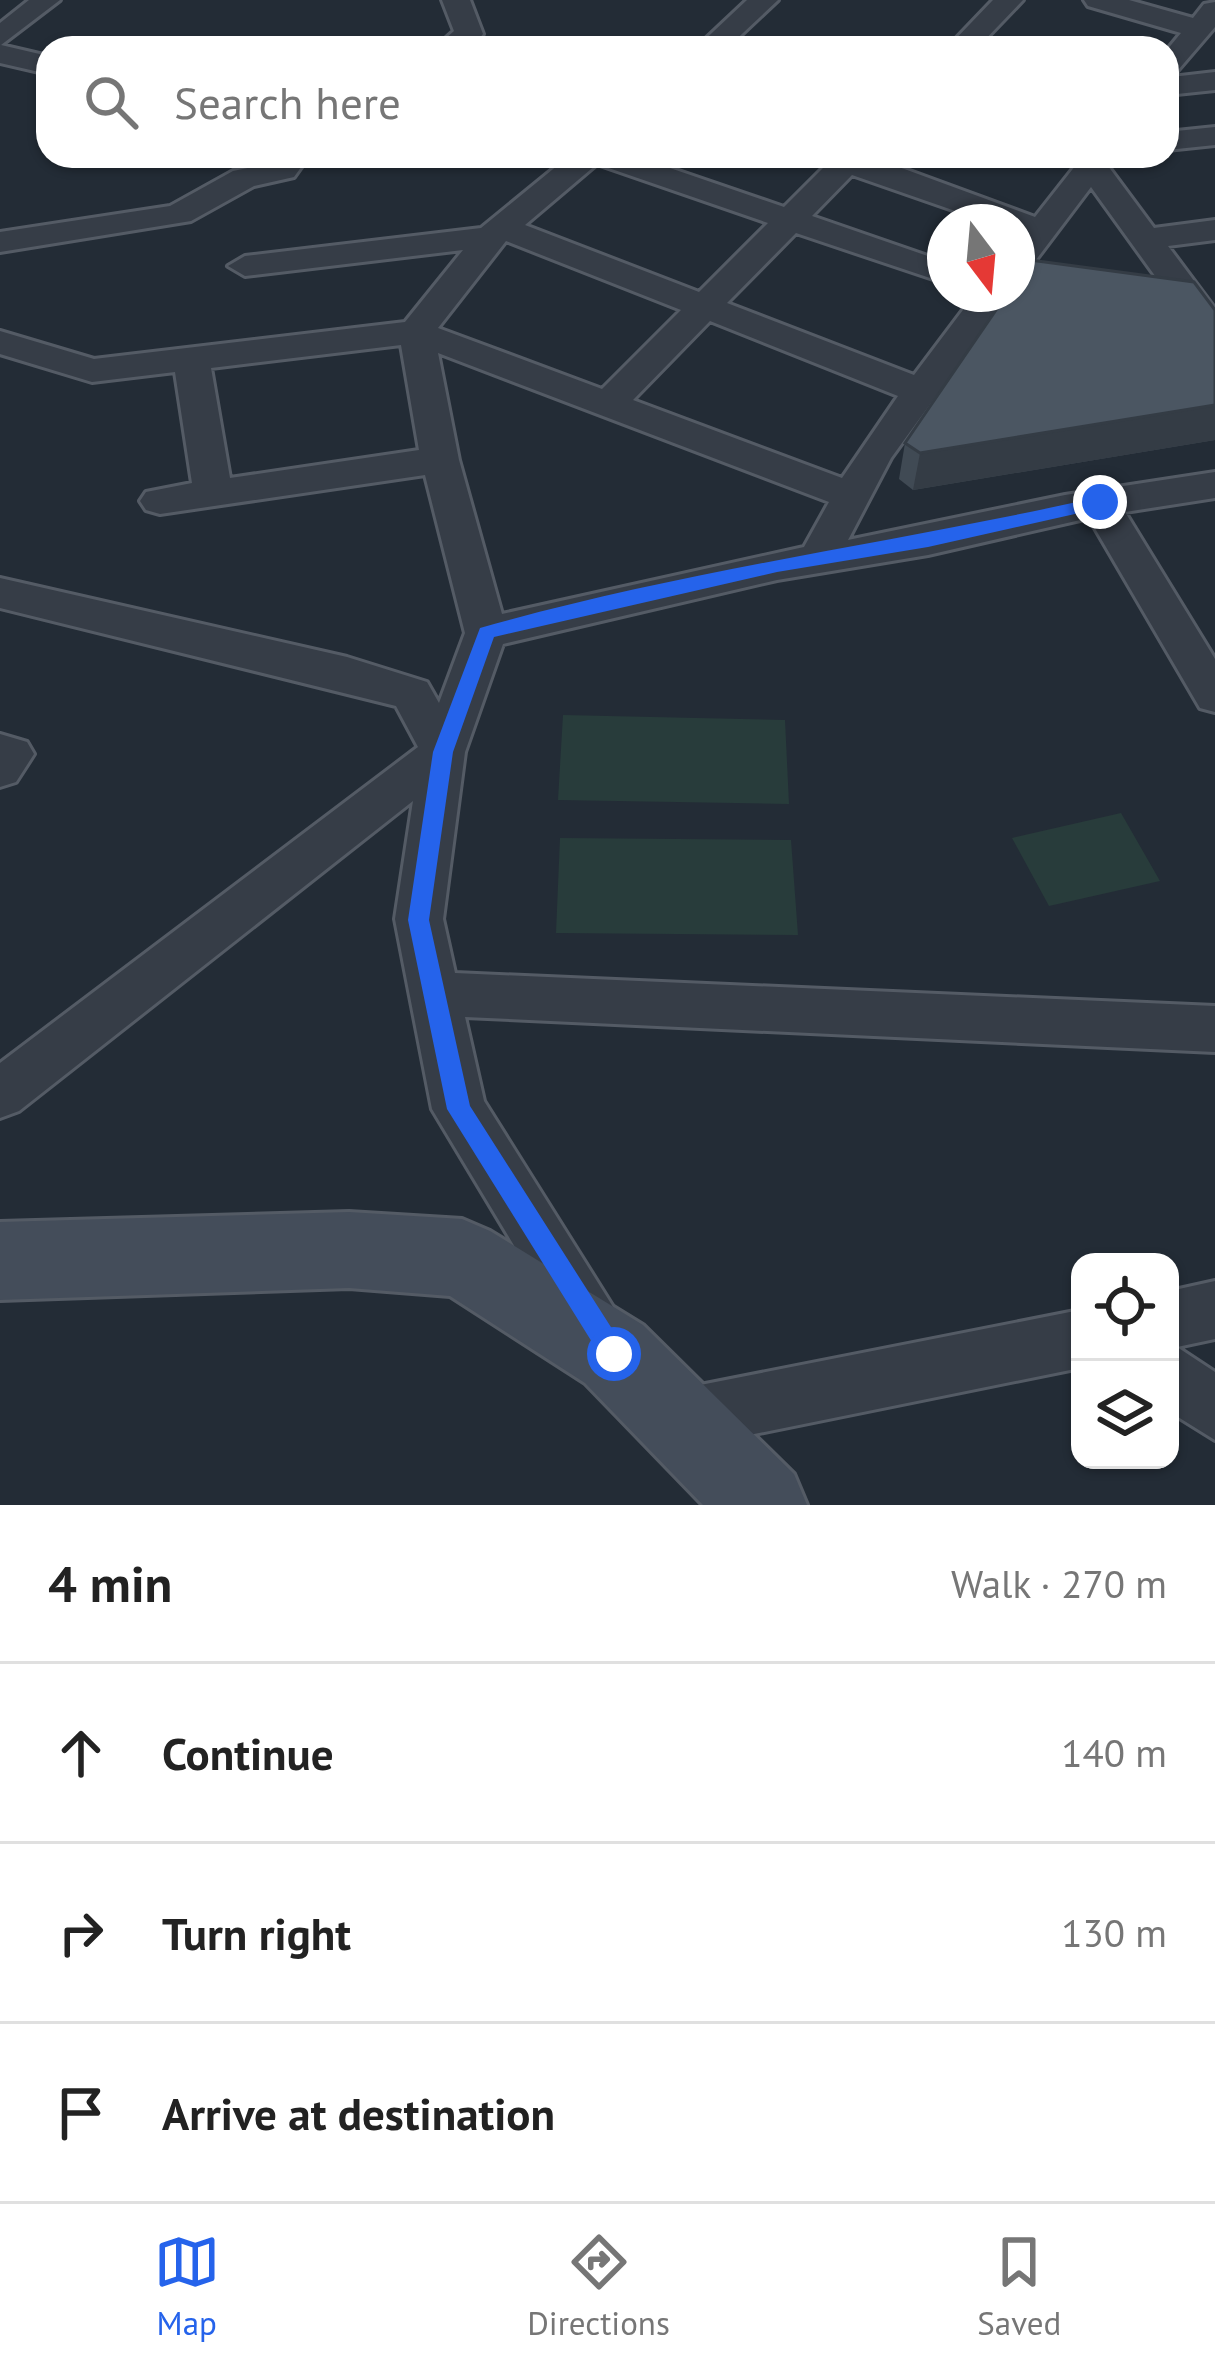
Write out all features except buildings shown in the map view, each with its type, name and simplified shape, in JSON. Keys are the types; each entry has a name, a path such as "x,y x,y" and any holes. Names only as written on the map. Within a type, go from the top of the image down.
{"main road":[{"path":"0,1261 349,1250 462,1258 614,1354 763,1505"}],"street":[{"path":"456,0 466,36"},
{"path":"724,36 764,0"},
{"path":"980,36 1009,0"},
{"path":"1099,0 1207,19 1179,54"},
{"path":"0,5 39,6"},
{"path":"0,37 39,6"},
{"path":"0,54 36,62"},
{"path":"1179,85 1215,81"},
{"path":"1179,140 1215,136"},
{"path":"0,279 5,266 0,242 178,214 244,178 284,168"},
{"path":"574,168 497,232 416,332 440,460 486,632 443,752 419,920 459,1109 614,1354"},
{"path":"640,168 927,267"},
{"path":"610,403 841,168"},
{"path":"871,168 1042,230"},
{"path":"1035,239 1088,168"},
{"path":"1101,168 1215,333"},
{"path":"1145,238 1215,230"},
{"path":"245,266 497,232 705,305 920,391"},
{"path":"816,562 874,454 979,312"},
{"path":"0,342 92,370 416,332 854,497"},
{"path":"191,359 213,494"},
{"path":"160,501 440,460"},
{"path":"486,632 1100,502 1215,484"},
{"path":"1100,502 1208,671"},
{"path":"0,593 346,673 412,694 443,752"},
{"path":"0,751 11,754 0,769"},
{"path":"0,1094 443,752"},
{"path":"435,994 1215,1029"},
{"path":"1179,1318 1215,1310"},
{"path":"675,1420 1071,1341"},
{"path":"1179,1381 1215,1410"}],"green space":[{"path":"563,715 785,720 789,804 558,800"},
{"path":"1121,813 1160,881 1049,906 1012,838"},
{"path":"560,838 791,840 798,935 556,933"}],"route":[{"path":"614,1354 459,1109 419,920 443,752 486,632 777,566 928,541 1100,502"}]}
